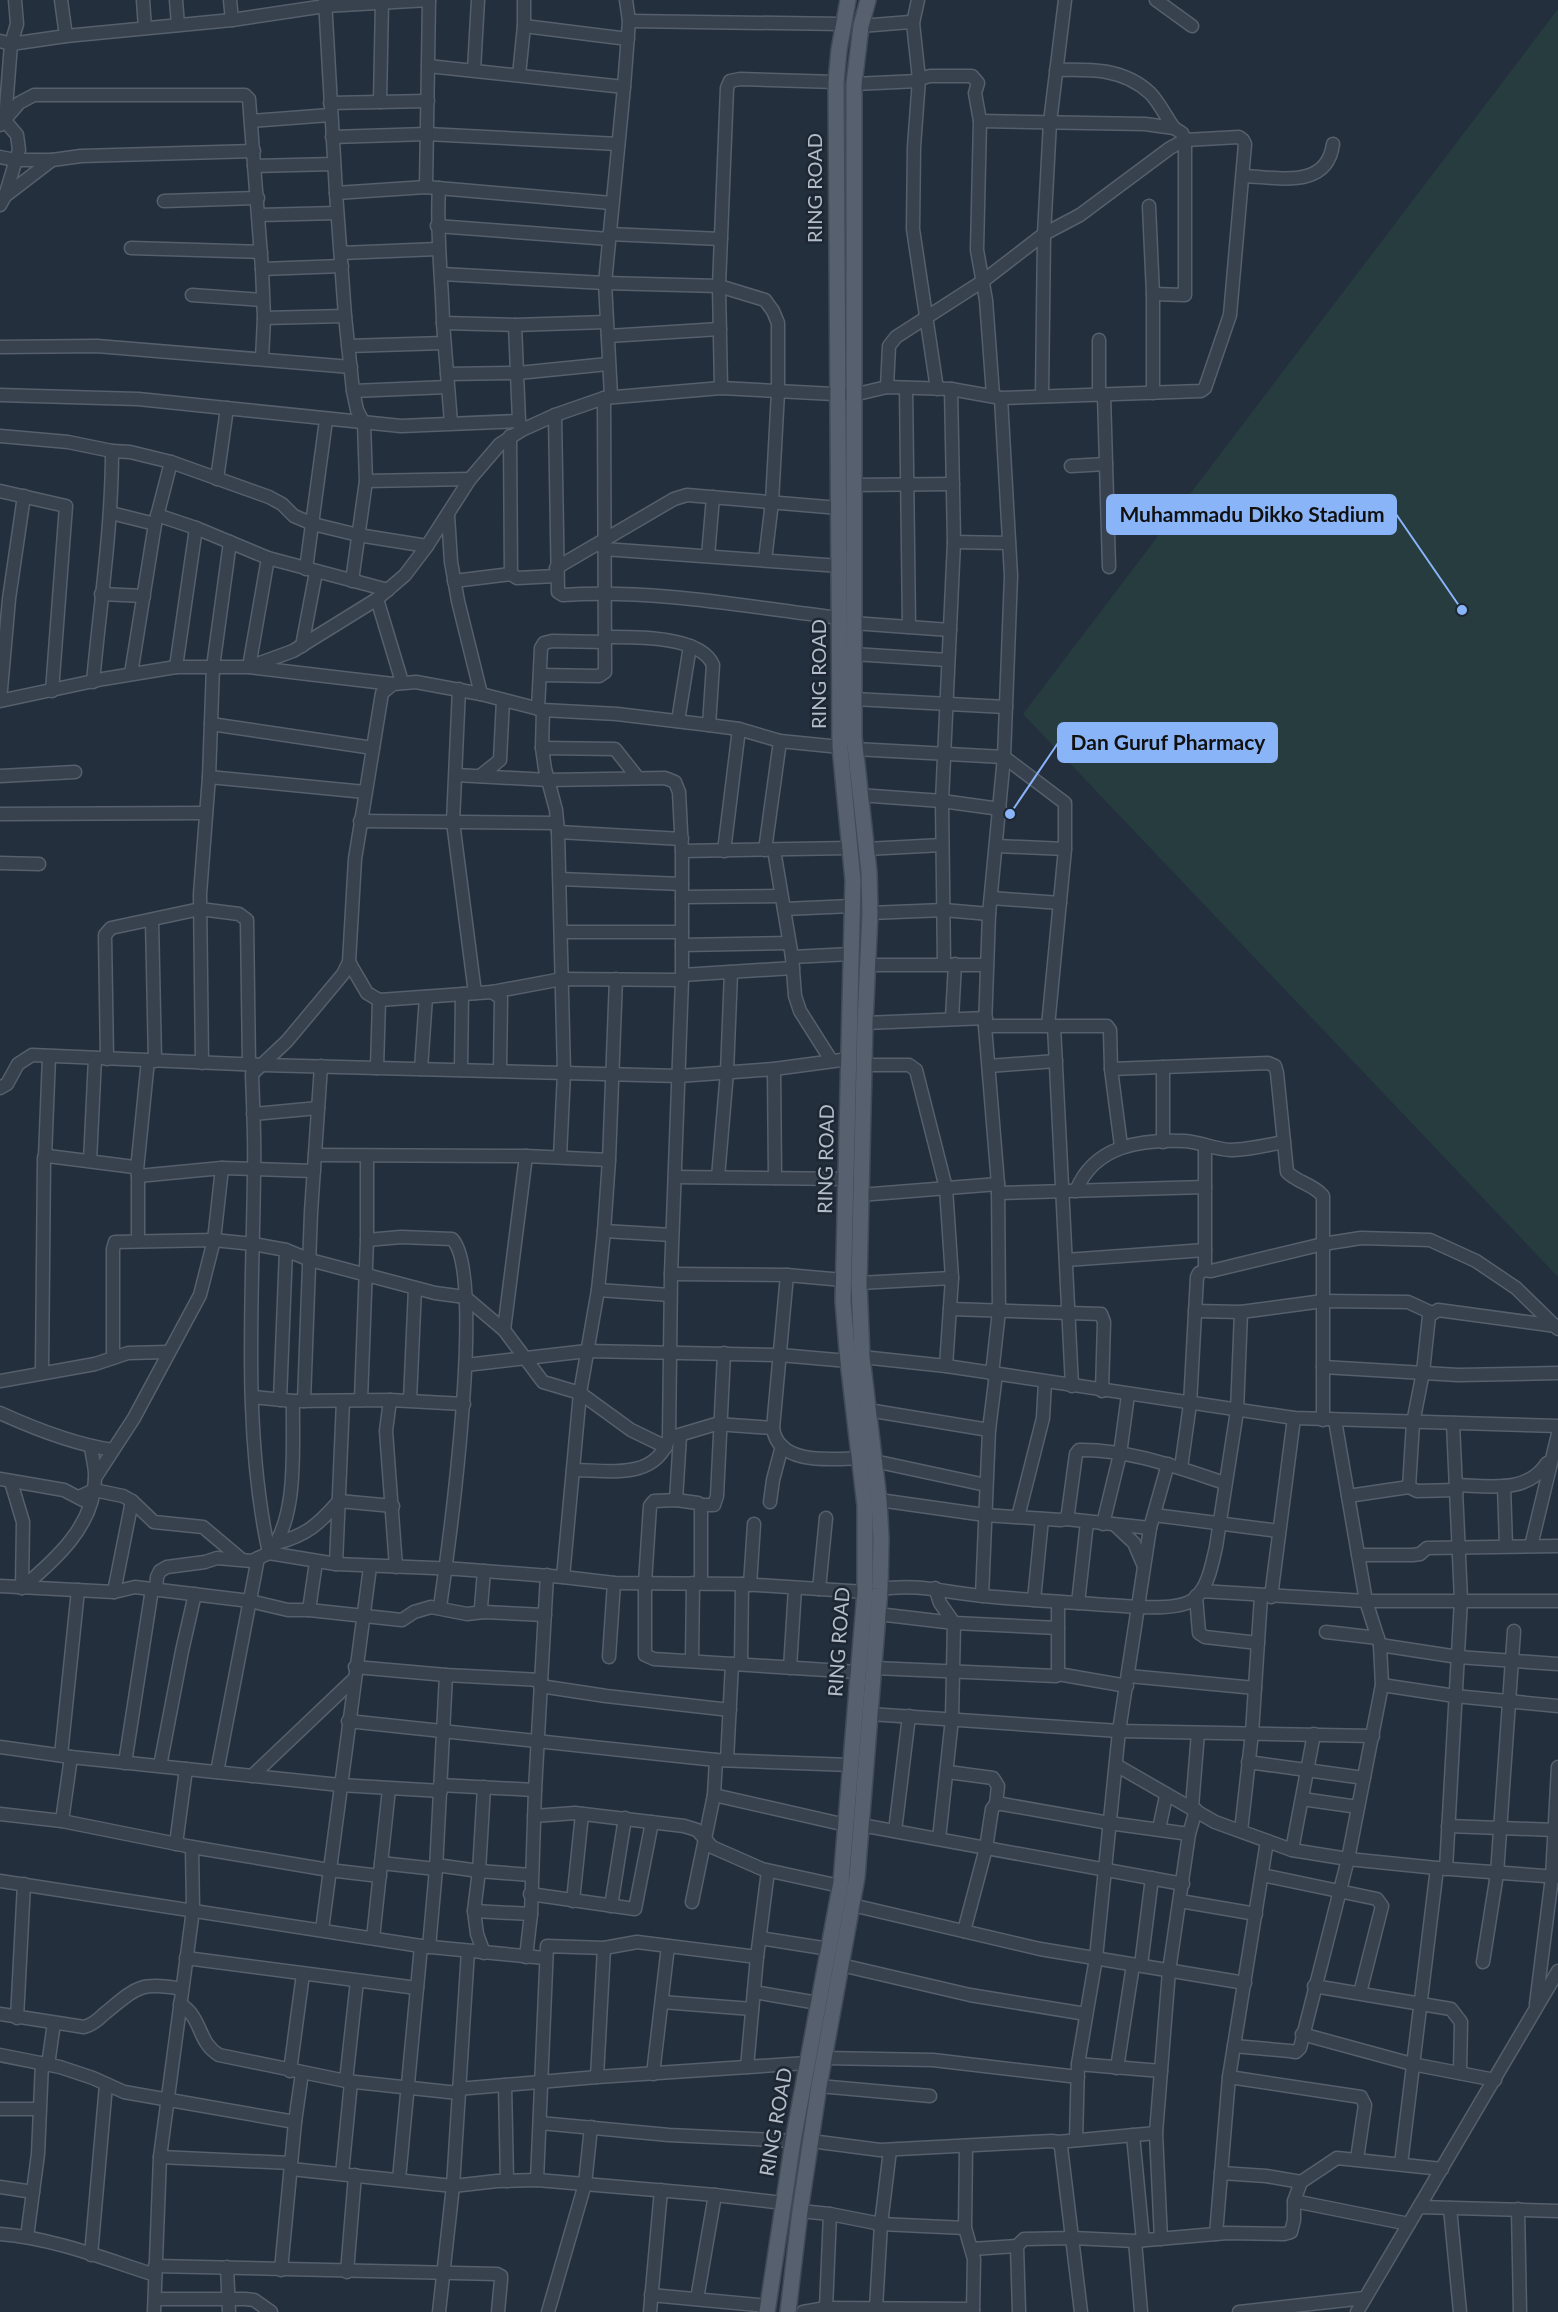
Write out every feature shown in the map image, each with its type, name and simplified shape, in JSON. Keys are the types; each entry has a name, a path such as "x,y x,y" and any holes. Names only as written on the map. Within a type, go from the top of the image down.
{"main road":[{"name":"RING ROAD","path":"767,2309 793,2140 840,1886 854,1825 870,1714 880,1589 879,1500 867,1459 855,1359 847,1179 852,906 847,748 847,621 853,485 846,395 836,82 848,0"},
{"name":"RING ROAD","path":"851,1282 860,1195 870,913 866,849 859,795 847,748 854,699 853,654 840,566 839,508 846,395 854,84 861,26 868,0"},
{"name":"RING ROAD","path":"788,2312 810,2141 857,1877 850,1765 864,1592 868,1410 855,1359"}],"street":[{"path":"2,123 5,42 17,24 15,0"},
{"path":"61,0 66,36"},
{"path":"143,0 145,28"},
{"path":"176,0 178,25"},
{"path":"230,0 232,20"},
{"path":"271,0 273,14"},
{"path":"5,42 232,20 325,3 429,0 427,134 442,274 444,343 451,423"},
{"path":"474,70 478,0"},
{"path":"519,75 524,0"},
{"path":"540,675 602,675 605,672 604,545 608,336 604,283 628,39 629,21 626,0"},
{"path":"918,0 913,23 918,80 913,229 937,389"},
{"path":"1042,395 1044,234 1050,122 1065,0"},
{"path":"1156,0 1192,26"},
{"path":"380,102 382,2"},
{"path":"325,3 345,316 353,391 357,410 364,424 366,481 352,581"},
{"path":"629,21 843,24"},
{"path":"861,26 913,23"},
{"path":"524,26 628,39"},
{"path":"428,66 624,87"},
{"path":"1056,70 1108,70 1136,83 1151,94 1174,128 1182,133 1185,140 1185,295 1153,294"},
{"path":"854,84 958,76 972,76 978,83 975,93 980,120 977,250 997,397 1011,576 1004,757 989,914 987,965 986,1022 998,1189 999,1311 989,1430 982,1596"},
{"path":"721,388 719,286 727,88 730,81 740,79 836,82"},
{"path":"2,123 19,103 34,95 245,95 249,99 252,121 254,166 260,215 264,318 262,359"},
{"path":"252,121 380,102 428,101"},
{"path":"980,120 1145,124 1174,128"},
{"path":"2,123 16,135 19,150 3,201"},
{"path":"332,137 427,134 618,144"},
{"path":"0,395 138,399 401,426 451,423 521,425 607,397 721,388 846,395 887,387 951,389 997,397 1196,392 1205,388 1230,315 1244,176 1244,140 1239,137 1185,140 1170,148 1080,215 1044,234 983,281 892,340 889,346 887,387"},
{"path":"1244,176 1300,178 1313,175 1325,166 1332,156 1333,144"},
{"path":"0,157 15,160 52,160 81,156 254,151"},
{"path":"3,201 52,160"},
{"path":"254,166 334,164"},
{"path":"336,194 433,188 611,203"},
{"path":"164,201 258,198"},
{"path":"1149,206 1153,294 1153,393"},
{"path":"260,215 337,213"},
{"path":"437,226 609,237 721,238"},
{"path":"131,248 261,252"},
{"path":"341,253 438,249"},
{"path":"262,269 342,266"},
{"path":"442,274 604,283 719,286 765,300 773,310 778,323 778,392 772,502 765,560"},
{"path":"192,296 262,300"},
{"path":"264,318 345,316"},
{"path":"443,323 515,325 606,322"},
{"path":"249,667 303,646 377,599 405,575 427,546 470,479 500,444 521,425 515,325"},
{"path":"608,336 720,329"},
{"path":"1098,340 1106,464 1109,567"},
{"path":"348,346 444,343"},
{"path":"0,347 98,346 351,367"},
{"path":"447,374 518,373 608,364"},
{"path":"353,391 447,387"},
{"path":"906,388 909,627"},
{"path":"951,389 954,542 943,755 942,845 952,1018"},
{"path":"217,479 226,408"},
{"path":"555,415 556,572 558,592 563,595 605,592 658,595 847,621 950,630"},
{"path":"303,646 311,571 313,524 326,420"},
{"path":"0,436 68,442 112,451 130,452 171,462 269,497 282,504 294,516 313,524 358,535 427,546"},
{"path":"510,436 511,574"},
{"path":"93,682 111,513 112,451"},
{"path":"131,674 156,519 171,462"},
{"path":"1071,466 1106,464"},
{"path":"366,481 470,479"},
{"path":"853,485 953,484"},
{"path":"0,491 66,506 52,691"},
{"path":"454,581 511,574 517,578 556,572 604,545 674,499 687,495 839,508"},
{"path":"24,496 9,600 0,701 176,667 249,667 459,689 540,709 617,714 710,725 739,729 780,741 943,755 1004,757 1065,803 1065,849 1051,1026 1070,1191 1066,1260 1072,1386"},
{"path":"708,556 713,497"},
{"path":"111,513 156,519 196,528 268,558 388,590"},
{"path":"448,514 454,581 481,694"},
{"path":"176,667 196,528"},
{"path":"202,1063 200,909 209,777 213,667 230,542"},
{"path":"954,542 1009,543"},
{"path":"604,545 840,566"},
{"path":"249,667 268,558"},
{"path":"101,594 144,596"},
{"path":"377,599 398,683"},
{"path":"560,1157 564,1073 560,879 558,827 542,748 541,648 544,643 552,641 639,637 690,646 711,658 713,665 710,725"},
{"path":"678,721 690,646"},
{"path":"853,654 948,660"},
{"path":"268,1551 258,1487 253,1397 252,1074 256,1068 263,1065 338,981 349,962 355,859 382,693 398,683"},
{"path":"459,689 453,822 476,993"},
{"path":"854,699 1006,707"},
{"path":"480,776 500,760 503,700"},
{"path":"211,724 373,748"},
{"path":"724,851 739,729"},
{"path":"780,741 769,850 782,896 795,996 800,1011 831,1060"},
{"path":"542,748 615,749 638,778"},
{"path":"500,760 521,778"},
{"path":"0,776 75,772"},
{"path":"456,775 548,780 665,778 675,782 679,792 682,845 682,945 670,1274 672,1441 676,1500"},
{"path":"209,777 365,792"},
{"path":"859,795 942,801 1000,809"},
{"path":"0,814 206,813"},
{"path":"360,821 453,822 558,827 724,851 850,848"},
{"path":"866,849 942,845"},
{"path":"997,846 1065,849"},
{"path":"0,862 39,864"},
{"path":"560,879 682,884"},
{"path":"682,897 782,896"},
{"path":"991,898 1060,903"},
{"path":"784,909 852,906"},
{"path":"90,1161 101,1058 105,934 111,928 200,909 245,916 247,920 249,1065"},
{"path":"870,913 944,910 989,914"},
{"path":"138,1240 137,1173 152,1061 152,920"},
{"path":"561,932 682,932"},
{"path":"682,945 789,943"},
{"path":"349,962 367,993 379,1000 492,992 562,979 681,978 851,954"},
{"path":"868,965 987,965"},
{"path":"718,1177 727,1072 731,972"},
{"path":"563,1577 580,1393 598,1290 604,1231 616,979"},
{"path":"492,992 501,998 500,1071"},
{"path":"461,1070 462,994"},
{"path":"421,1069 426,997"},
{"path":"377,1068 379,1000"},
{"path":"865,1023 952,1018 1051,1026 1107,1026 1110,1030 1111,1069 1121,1146"},
{"path":"0,1088 7,1084 18,1064 32,1055 249,1065 679,1076 774,1069 849,1059"},
{"path":"42,1372 49,1057"},
{"path":"989,1066 1056,1061"},
{"path":"1111,1069 1268,1063 1275,1066 1287,1172 1296,1181 1317,1189 1323,1196 1323,1367 1329,1420 1348,1496 1366,1601 1379,1642 1382,1685 1348,1859 1300,2048 1296,2052 1234,2046"},
{"path":"865,1065 914,1066 946,1188 952,1278 946,1366"},
{"path":"292,1401 310,1260 321,1066"},
{"path":"1163,1067 1163,1142"},
{"path":"774,1069 775,1178"},
{"path":"253,1114 318,1108"},
{"path":"1070,1191 1091,1166 1121,1146 1185,1141 1233,1150 1284,1142"},
{"path":"1205,1144 1205,1270"},
{"path":"315,1155 526,1156 609,1160"},
{"path":"361,1400 367,1276 367,1156"},
{"path":"504,1330 526,1156"},
{"path":"45,1157 130,1166 137,1173 222,1168 314,1171"},
{"path":"79,1497 95,1484 113,1450 134,1418 200,1295 214,1240 222,1168"},
{"path":"675,1177 847,1179"},
{"path":"860,1195 946,1188 1070,1191 1205,1187"},
{"path":"604,1231 672,1235"},
{"path":"367,1240 401,1237 452,1239 459,1251 465,1297 464,1404 440,1607"},
{"path":"1181,1468 1190,1404 1197,1275 1205,1270 1211,1271 1323,1244 1361,1238 1430,1240 1476,1261 1516,1288 1557,1327"},
{"path":"113,1358 113,1249 115,1242 214,1240 253,1244 286,1250 310,1260 367,1276 456,1298 465,1297 504,1330 543,1382 580,1393 631,1430 672,1441"},
{"path":"217,1772 250,1601 268,1551 288,1509 292,1401 286,1250"},
{"path":"1066,1260 1205,1250"},
{"path":"670,1274 787,1275 851,1282 952,1278"},
{"path":"787,1275 773,1428 775,1438 782,1446 797,1456 867,1459 986,1485"},
{"path":"410,1400 415,1288"},
{"path":"598,1290 670,1295"},
{"path":"1195,1311 1241,1312 1323,1301 1408,1302 1432,1313"},
{"path":"950,1309 1101,1314 1104,1322 1102,1391"},
{"path":"1409,1486 1413,1423 1432,1313 1438,1310 1557,1327"},
{"path":"880,1589 904,1586 935,1588 982,1596 1137,1607 1172,1606 1192,1600 1199,1594 1211,1568 1226,1483 1237,1411 1241,1312"},
{"path":"466,1365 587,1351 671,1351 855,1359 946,1366 1294,1418 1558,1426"},
{"path":"0,1381 95,1364 136,1352 168,1352"},
{"path":"724,1353 717,1496 714,1505 676,1500 654,1501 650,1506 645,1583 645,1655 654,1659 858,1672"},
{"path":"1323,1367 1458,1375 1558,1373"},
{"path":"1018,1517 1043,1418 1045,1382"},
{"path":"1109,1525 1128,1395"},
{"path":"253,1397 292,1401 410,1400 464,1404"},
{"path":"390,1400 386,1431 396,1567"},
{"path":"336,1564 344,1401"},
{"path":"868,1410 989,1430"},
{"path":"0,1413 26,1425 91,1447 113,1450"},
{"path":"1241,1831 1252,1733 1258,1643 1279,1531 1294,1418"},
{"path":"1401,2164 1420,2003 1448,1826 1461,1600 1453,1423"},
{"path":"573,1470 638,1471 658,1457 672,1441 710,1425 773,1428"},
{"path":"1531,1546 1558,1434"},
{"path":"771,1502 773,1480 782,1446"},
{"path":"22,1587 53,1562 84,1522 91,1506 95,1484 91,1447"},
{"path":"1066,1519 1076,1454 1079,1450 1120,1454 1168,1464 1226,1483"},
{"path":"1348,1496 1409,1486 1417,1491 1526,1483 1540,1474 1551,1457"},
{"path":"1076,2140 1078,2071 1096,1958 1119,1731 1150,1528 1168,1464"},
{"path":"6,1480 64,1490 91,1506"},
{"path":"6,1480 23,1522 22,1587"},
{"path":"95,1484 127,1499 154,1522 203,1527 242,1560"},
{"path":"1504,1486 1506,1546"},
{"path":"91,1506 109,1497 127,1499"},
{"path":"114,1592 127,1499"},
{"path":"879,1500 985,1515 1066,1519 1150,1528"},
{"path":"125,1762 154,1589 160,1571 167,1567 205,1562 217,1558 242,1560 268,1551 309,1531 339,1501"},
{"path":"339,1501 393,1506"},
{"path":"692,1661 701,1505"},
{"path":"1154,1515 1279,1531"},
{"path":"819,1589 826,1518"},
{"path":"1034,1600 1042,1519"},
{"path":"1078,1603 1087,1522"},
{"path":"692,1902 722,1760 754,1524"},
{"path":"1109,1525 1134,1542 1144,1565"},
{"path":"1358,1555 1413,1555 1420,1554 1427,1548 1459,1546 1558,1546"},
{"path":"268,1551 316,1562 370,1567 484,1570 614,1583 697,1583 864,1592"},
{"path":"309,1610 316,1562"},
{"path":"322,1930 370,1567"},
{"path":"484,1570 481,1607 484,1612"},
{"path":"526,1957 531,1914 537,1741 547,1575"},
{"path":"609,1657 614,1583"},
{"path":"0,1586 114,1592 135,1587 250,1601 288,1610 309,1610 402,1620 414,1612 431,1607 467,1614 484,1612 545,1615"},
{"path":"790,1668 795,1588"},
{"path":"935,1588 940,1603 954,1623 952,1719 939,1839"},
{"path":"62,1821 78,1590"},
{"path":"160,1766 195,1594"},
{"path":"1199,1594 1366,1601 1558,1601"},
{"path":"1199,1594 1199,1633 1204,1637 1258,1643"},
{"path":"1058,1602 1058,1674"},
{"path":"878,1614 954,1623 1058,1628"},
{"path":"1483,1962 1497,1874 1514,1631"},
{"path":"1326,1632 1458,1657 1558,1664"},
{"path":"874,1668 1052,1676 1058,1674 1128,1681 1255,1688"},
{"path":"252,1776 355,1673 446,1675 541,1683 606,1696 730,1710"},
{"path":"399,2180 417,1988 436,1867 446,1675"},
{"path":"1382,1685 1455,1696 1558,1706"},
{"path":"870,1714 1119,1731 1373,1736"},
{"path":"895,1831 909,1716"},
{"path":"348,1721 722,1760 850,1765"},
{"path":"1161,2239 1156,2133 1169,1971 1194,1809 1198,1733"},
{"path":"1292,1850 1314,1734"},
{"path":"0,1747 186,1769 389,1789 484,1787 535,1790"},
{"path":"1248,1762 1364,1778"},
{"path":"1116,1766 1215,1822 1292,1850 1348,1859 1442,1869 1555,1877"},
{"path":"1535,2011 1555,1877 1554,1830 1558,1767"},
{"path":"176,1844 186,1769"},
{"path":"948,1772 993,1778 998,1786 986,1848 964,1931"},
{"path":"484,1787 480,1871 474,1911 477,1934 484,1953"},
{"path":"373,1938 389,1789"},
{"path":"714,1795 854,1825 1183,1884"},
{"path":"1159,1829 1166,1796"},
{"path":"1302,1799 1358,1808"},
{"path":"996,1804 1109,1823 1189,1833"},
{"path":"534,1816 562,1813 582,1814 625,1818 697,1830 712,1847 768,1871 840,1886"},
{"path":"0,1814 62,1821 192,1847 329,1870 380,1876"},
{"path":"573,1901 582,1814"},
{"path":"611,1906 625,1818"},
{"path":"530,1894 635,1909 652,1822"},
{"path":"1448,1826 1554,1830"},
{"path":"1216,2234 1229,2078 1267,1841"},
{"path":"192,1847 193,1910 160,2157 155,2306 229,2306 254,2300 271,2312"},
{"path":"381,1863 531,1875"},
{"path":"747,2067 759,1938 768,1871"},
{"path":"1262,1875 1377,1899 1382,1906 1360,1993"},
{"path":"1117,2068 1152,1878"},
{"path":"0,1881 425,1946 545,1958"},
{"path":"17,2018 24,1884"},
{"path":"1180,1901 1256,1914"},
{"path":"852,1905 1040,1949 1245,1983"},
{"path":"474,1911 531,1914"},
{"path":"759,1938 828,1949"},
{"path":"537,2180 545,1958 549,1944 604,1948 628,1943 757,1957"},
{"path":"653,2074 668,1946"},
{"path":"597,2077 604,1948"},
{"path":"439,2312 453,2186 468,1951"},
{"path":"186,1958 417,1988"},
{"path":"841,1965 970,1995 1086,2014"},
{"path":"1357,2312 1558,1971"},
{"path":"281,2270 295,2122 303,1974"},
{"path":"347,2272 348,2081 357,1981"},
{"path":"0,2014 76,2027 89,2026 134,1990 157,1984 182,1989"},
{"path":"1314,1986 1451,2010 1461,2022 1460,2073"},
{"path":"754,1992 818,2003"},
{"path":"662,2002 752,2009"},
{"path":"180,2004 189,2010 196,2020 205,2045 219,2055 296,2072 406,2089 458,2091 541,2081 807,2063"},
{"path":"27,2237 39,2109 45,2064 54,2023"},
{"path":"1302,2034 1412,2064 1495,2080"},
{"path":"0,2055 45,2064 93,2078 124,2092 295,2122"},
{"path":"824,2058 933,2060 1078,2071 1117,2068 1161,2072"},
{"path":"1229,2078 1360,2097 1365,2105 1357,2159"},
{"path":"91,2255 106,2085"},
{"path":"505,2085 507,2181"},
{"path":"819,2086 930,2096"},
{"path":"0,2109 39,2109"},
{"path":"540,2122 669,2135 793,2140"},
{"path":"548,2312 585,2184 591,2127"},
{"path":"810,2141 890,2150 1058,2142 1156,2133"},
{"path":"1133,2135 1141,2312"},
{"path":"1058,2142 1061,2147 1073,2238 1080,2312"},
{"path":"803,2312 826,2308 973,2311 972,2249 965,2228 966,2146"},
{"path":"876,2308 881,2224 890,2150"},
{"path":"160,2157 291,2166 349,2175 453,2186 537,2180 783,2203"},
{"path":"972,2249 1017,2246 1024,2239 1073,2238 1139,2241 1216,2234 1284,2234 1292,2232 1294,2201 1301,2182 1337,2158 1442,2169"},
{"path":"1221,2173 1266,2176 1301,2182"},
{"path":"0,2187 33,2192"},
{"path":"650,2312 661,2190"},
{"path":"697,2299 715,2195"},
{"path":"1294,2201 1409,2224"},
{"path":"1419,2207 1558,2211"},
{"path":"1450,2208 1460,2312"},
{"path":"1518,2209 1520,2312"},
{"path":"800,2211 881,2224 965,2228"},
{"path":"826,2308 830,2214"},
{"path":"0,2234 27,2237 155,2270 227,2267 347,2272 497,2274 501,2276 498,2312"},
{"path":"1017,2246 1019,2312"},
{"path":"227,2267 229,2306"},
{"path":"651,2295 767,2309"},
{"path":"1239,2312 1365,2298"}],"green space":[{"path":"1558,9 1558,1277 1023,714"}],"place":[{"name":"Muhammadu Dikko Stadium","path":"1462,610"},
{"name":"Dan Guruf Pharmacy","path":"1010,814"}]}
